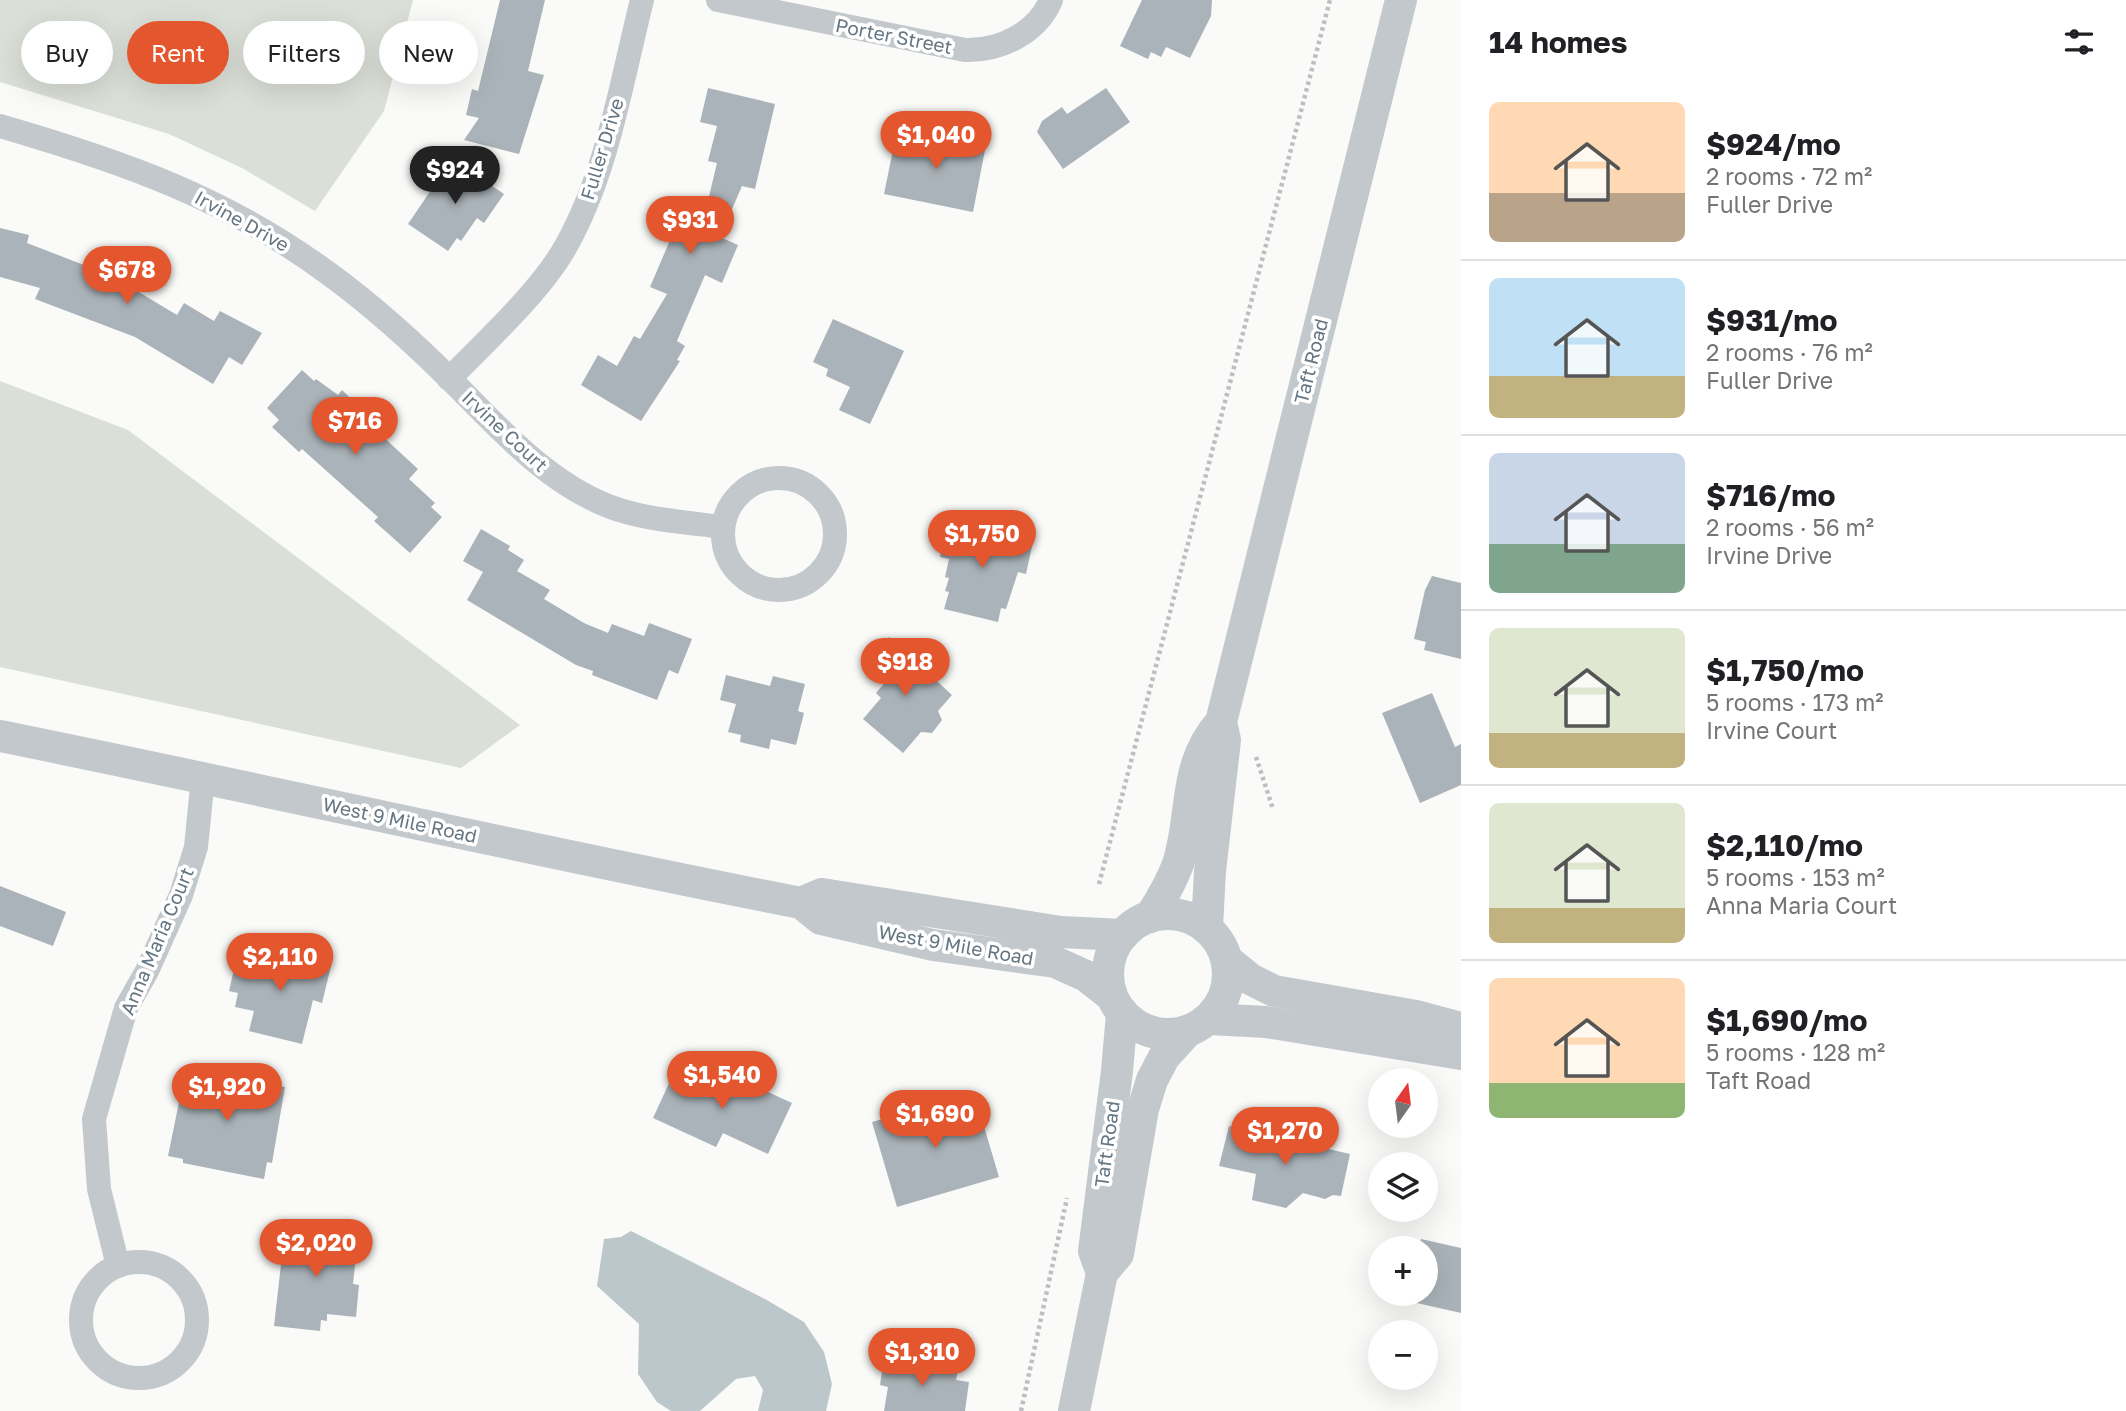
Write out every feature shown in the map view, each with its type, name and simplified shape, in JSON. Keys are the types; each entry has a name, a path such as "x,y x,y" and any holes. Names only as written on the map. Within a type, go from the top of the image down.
{"street":[{"name":"Fuller Drive","path":"449,379 544,278 566,247 597,179 642,0"},
{"name":"Porter Street","path":"718,0 901,38 983,51 1023,35 1046,12 1051,0"},
{"name":"Taft Road","path":"1207,927 1210,871 1225,740 1221,722 1401,0"},
{"name":"Irvine Drive","path":"0,126 79,149 160,178 246,219 358,296 449,379"},
{"name":"Irvine Court","path":"449,379 518,447 550,473 583,493 609,506 648,517 723,527"},
{"path":"770,479 788,479 805,485 819,496 830,511 835,528 834,547 827,564 814,578 797,587 778,590 760,587 743,578 731,564 724,546 723,527 728,510 739,495 753,484 770,479"},
{"name":"Taft Road","path":"1150,917 1165,894 1178,863 1188,803 1206,738 1221,722"},
{"name":"West 9 Mile Road","path":"0,736 203,777 556,855 801,903 821,919 933,945 1055,962 1086,976 1115,1004"},
{"name":"Anna Maria Court","path":"117,1266 99,1189 94,1119 126,1008 147,971 181,895 196,847 203,777"},
{"name":"West 9 Mile Road","path":"801,903 822,894 1061,932 1123,935"},
{"path":"1461,1028 1416,1016 1274,990 1250,979 1228,961 1218,939 1207,927 1170,914 1150,917 1135,924 1123,935 1113,954 1108,972 1115,1004 1148,1030 1171,1034 1198,1026 1266,1022 1461,1054"},
{"path":"1198,1026 1221,1002 1227,981 1228,961"},
{"name":"Taft Road","path":"1102,1273 1094,1251 1117,1070 1115,1004"},
{"name":"Taft Road","path":"1074,1411 1102,1273 1118,1254 1143,1109 1152,1080 1164,1057 1198,1026"},
{"path":"149,1262 168,1269 184,1282 194,1299 198,1319 195,1339 184,1357 173,1368 157,1376 138,1379 120,1376 103,1367 90,1354 82,1337 80,1319 84,1299 94,1282 117,1266 149,1262"}],"path":[{"path":"1099,884 1330,0"},
{"path":"1021,1411 1069,1187"}],"shaded area":[{"path":"0,0 413,0 408,21 379,21 379,84 391,84 384,111 315,211 242,168 169,134 0,82"},
{"path":"0,381 128,430 520,725 461,768 0,667"},
{"path":"631,1231 765,1299 804,1322 824,1352 832,1384 826,1411 758,1411 763,1390 755,1376 736,1379 700,1411 671,1411 657,1402 638,1374 639,1324 597,1286 604,1239 621,1237"}],"building":[{"path":"500,0 545,0 528,71 544,75 519,154 464,140 479,118 466,115 472,89 478,91"},
{"path":"1142,0 1212,0 1211,16 1190,58 1166,47 1161,57 1151,52 1148,59 1120,46"},
{"path":"708,88 775,104 755,189 742,186 720,237 738,245 722,283 705,275 677,341 685,346 677,360 680,361 641,421 581,385 598,355 617,366 634,336 640,339 667,294 650,287 685,205 705,213 717,163 708,161 717,126 700,122"},
{"path":"1106,88 1130,122 1063,169 1037,132 1042,121 1062,107 1067,114"},
{"path":"904,133 949,142 950,138 986,145 973,212 884,194 896,135 904,136"},
{"path":"452,159 504,194 484,223 477,218 461,241 457,238 448,251 408,224"},
{"path":"0,228 29,235 27,243 102,272 109,253 141,265 132,288 177,315 184,303 214,321 220,311 262,333 242,365 229,357 213,384 135,337 35,299 40,288 0,277"},
{"path":"833,319 904,351 870,424 839,410 850,387 826,376 828,369 813,362"},
{"path":"302,370 314,381 316,379 338,395 342,390 371,418 367,422 418,469 409,479 435,503 431,507 442,517 410,553 374,521 378,517 302,449 299,452 272,427 279,420 267,408"},
{"path":"948,522 1033,542 1026,574 1018,572 1006,609 1001,608 998,622 944,609 949,592 945,591 949,578 945,577 949,559 940,557"},
{"path":"481,529 510,546 508,550 524,560 517,571 550,590 544,599 584,623 608,633 612,624 644,636 649,623 692,639 678,674 669,670 657,700 592,675 593,671 576,665 467,600 483,572 463,561"},
{"path":"1432,576 1461,583 1461,659 1424,650 1426,642 1414,639 1425,590"},
{"path":"889,637 952,695 938,711 942,720 932,733 921,732 903,753 863,719 881,698 876,693 888,679 868,662"},
{"path":"726,675 770,686 773,676 805,684 798,711 804,713 796,745 771,739 769,749 740,742 741,735 728,732 736,704 720,700"},
{"path":"1432,693 1455,747 1461,744 1461,785 1420,803 1382,713"},
{"path":"0,886 66,912 53,946 0,926"},
{"path":"275,950 332,962 322,1003 313,1000 302,1044 249,1031 254,1011 235,1007 238,993 229,991 237,956 272,965"},
{"path":"186,1068 285,1087 272,1163 267,1162 264,1179 183,1163 183,1159 168,1156"},
{"path":"676,1068 730,1093 737,1078 792,1103 768,1154 723,1133 716,1147 653,1118"},
{"path":"974,1093 999,1177 897,1207 872,1122"},
{"path":"1229,1126 1350,1154 1341,1196 1333,1195 1325,1199 1303,1193 1286,1208 1252,1200 1256,1174 1219,1166"},
{"path":"285,1229 358,1236 353,1284 359,1285 356,1317 327,1314 327,1321 321,1320 320,1331 274,1326"},
{"path":"1438,1243 1461,1248 1461,1313 1430,1306 1438,1306"},
{"path":"884,1358 958,1370 956,1380 969,1382 965,1411 884,1411 888,1387 880,1385"}]}
